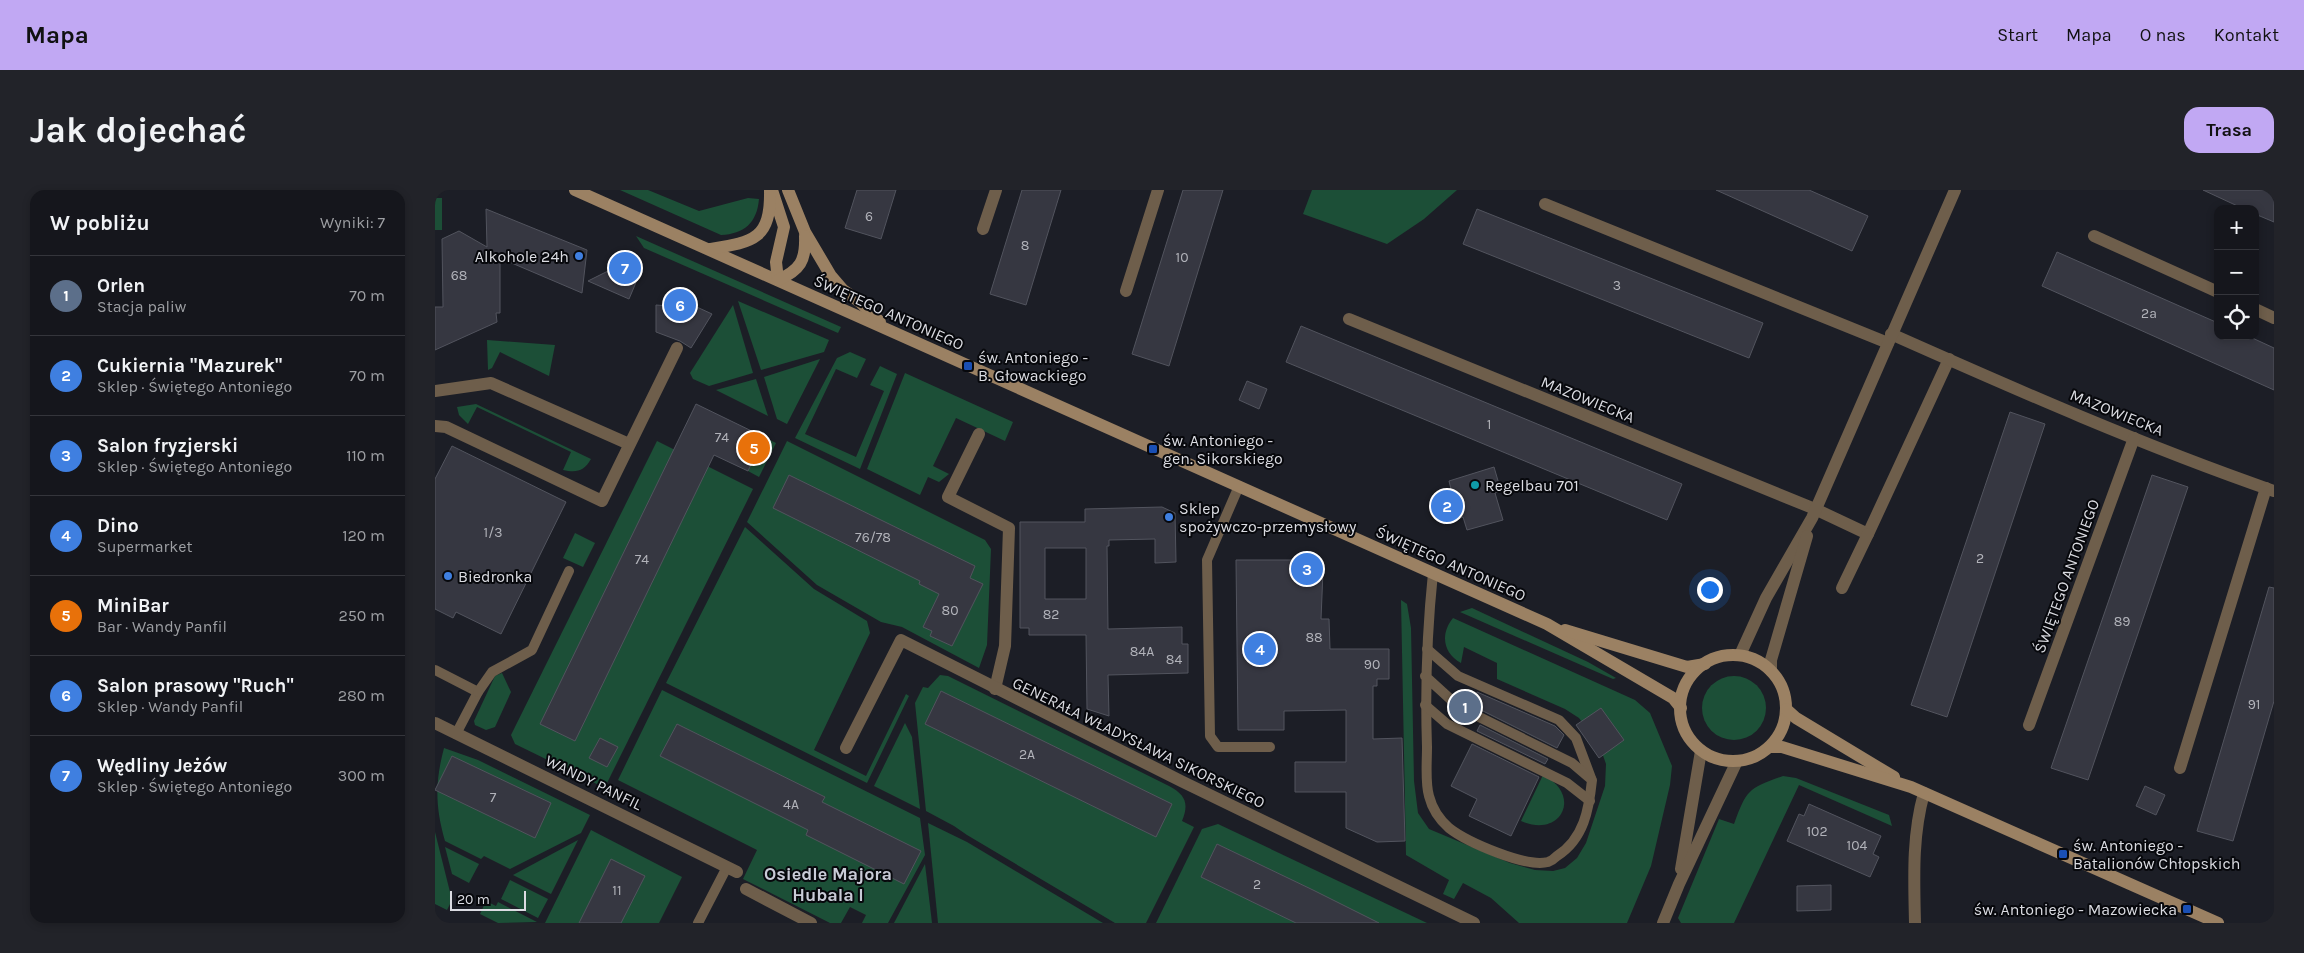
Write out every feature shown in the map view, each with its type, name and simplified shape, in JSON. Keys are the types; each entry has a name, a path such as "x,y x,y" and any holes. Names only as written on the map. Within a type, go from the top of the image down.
{"street":[{"name":"ŚWIĘTEGO ANTONIEGO","path":"575,190 1547,624 1673,698 1681,708"},
{"path":"710,249 751,241 765,227 770,212 771,190"},
{"path":"771,190 780,210 783,226 776,262 778,280 792,273 801,263 806,251 805,232"},
{"path":"788,190 805,232 831,276 843,290 860,302 885,328"},
{"path":"983,229 996,190"},
{"path":"1126,291 1158,190"},
{"path":"1740,655 1766,598 1813,513 1955,190"},
{"name":"MAZOWIECKA","path":"1545,204 1889,338 1949,359 2134,438 2270,490"},
{"path":"2094,236 2214,290"},
{"path":"2259,311 2274,318"},
{"name":"MAZOWIECKA","path":"1349,319 1813,513 1869,534"},
{"path":"435,426 447,427 602,501 677,348"},
{"path":"1842,588 1869,534 1949,359"},
{"path":"435,391 491,383 629,444"},
{"path":"979,434 948,497 1009,528 1005,646 995,689"},
{"name":"ŚWIĘTEGO ANTONIEGO","path":"2029,726 2134,438"},
{"path":"2180,768 2270,490"},
{"path":"1771,671 1771,660 1813,513"},
{"name":"ŚWIĘTEGO ANTONIEGO","path":"1547,624 1687,667 1705,664"},
{"name":"GENERAŁA WŁADYSŁAWA SIKORSKIEGO","path":"846,748 901,640 995,689 1474,923"},
{"path":"1740,655 1756,659 1771,671 1782,689 1786,709 1781,732 1770,747 1761,754 1737,761 1717,759 1701,751 1687,732 1681,708 1684,689 1693,673 1705,664 1716,659 1740,655"},
{"path":"1786,709 1796,718 1911,787 2218,923"},
{"name":"WANDY PANFIL","path":"435,723 732,869"},
{"path":"1770,747 1782,747 1911,787"},
{"path":"1679,884 1701,751"},
{"path":"1666,921 1679,884 1737,761"},
{"path":"1915,923 1914,855 1916,821 1924,793"},
{"path":"746,889 811,923"}],"lane":[{"path":"1239,486 1207,560 1210,736 1219,748 1270,747"},
{"path":"456,734 491,672 532,650 569,572"},
{"path":"1427,649 1458,676 1559,720 1576,738 1592,780 1590,801 1582,828 1573,842 1568,849 1548,862 1524,862 1465,838 1449,827 1436,813 1429,796 1425,676 1427,649 1433,573"},
{"path":"435,670 478,692"},
{"path":"1425,676 1459,708 1572,763 1592,780"},
{"path":"1425,705 1447,724 1567,783 1590,801"},
{"path":"699,923 732,869"}],"green space":[{"path":"620,190 648,190 699,211 748,198 759,199 755,215 748,226 736,232 721,235"},
{"path":"1312,190 1457,190 1424,219 1387,244 1303,214"},
{"path":"435,198 442,198 442,230 435,230"},
{"path":"636,236 841,327 838,333 644,248"},
{"path":"738,301 829,340 824,352 761,370"},
{"path":"733,305 753,373 709,386 693,379 690,373"},
{"path":"487,340 555,345 549,376 500,352 492,368 488,370"},
{"path":"850,352 866,359 857,378 836,369 805,434 856,457 884,391 870,385 880,366 897,374 860,469 795,438 837,358"},
{"path":"820,359 787,424 777,419 764,377"},
{"path":"905,373 1013,422 1005,441 956,418 933,466 949,474 939,482 928,477 920,495 867,469"},
{"path":"756,379 768,416 716,390"},
{"path":"476,404 591,459 583,469 563,470 571,452 477,407 468,424 459,415 457,407"},
{"path":"764,437 776,443 759,477 748,471"},
{"path":"657,441 753,489 606,785 601,786 515,744 511,735"},
{"path":"787,441 985,540 991,549 987,645 979,668 902,627 881,622 817,585 747,522"},
{"path":"745,527 814,589 867,621 870,633 814,750 866,776 906,694 909,696 867,783 666,683"},
{"path":"575,533 595,543 583,567 563,558"},
{"path":"1401,600 1407,604 1411,628 1414,781 1418,813 1429,829 1510,863 1535,870 1553,871 1565,868 1577,858 1586,843 1605,786 1606,764 1600,747 1579,718 1565,709 1497,679 1497,663 1464,647 1461,663 1450,654 1445,643 1445,637 1446,630 1453,618 1635,700 1650,713 1672,766 1670,785 1651,866 1627,923 1519,923 1491,898 1463,883 1454,899 1443,894 1449,880 1406,855"},
{"path":"1472,608 1588,662 1616,678 1613,679 1460,612"},
{"path":"502,673 511,692 495,727 486,730 475,725 474,721 495,676"},
{"path":"940,675 948,676 1175,789 1185,800 1182,821 1194,827 1146,923 1115,923 926,811 915,703 923,687 928,688"},
{"path":"1734,676 1752,682 1760,690 1766,708 1760,726 1752,734 1734,740 1716,734 1708,726 1702,708 1708,690 1716,682"},
{"path":"662,690 920,818 925,855 888,923 862,923 866,915 850,907 841,923 830,923 743,879 757,850 618,780"},
{"path":"905,723 912,737 920,809 874,786"},
{"path":"444,748 478,760 590,815 581,833 510,869 484,856 481,859 445,841 439,816 437,794"},
{"path":"1543,775 1555,783 1562,793 1564,803 1562,812 1556,820 1547,824 1535,825 1521,821"},
{"path":"1783,776 1796,778 1889,815 1892,826 1799,785 1734,923 1681,923 1678,918 1719,819 1734,824 1742,804 1750,792 1762,784"},
{"path":"928,823 967,842 1103,923 938,923"},
{"path":"1218,824 1427,923 1156,923 1202,829"},
{"path":"591,830 682,877 659,923 545,923"},
{"path":"435,832 452,900 447,910 435,904"},
{"path":"578,840 551,894 513,875"},
{"path":"445,847 479,864 469,883 452,874"},
{"path":"925,864 932,923 894,923"},
{"path":"510,880 548,899 538,918 501,899"},
{"path":"486,901 496,906 498,902 537,922 498,923 480,914"}],"building":[{"path":"857,190 896,190 881,239 845,228"},
{"path":"1022,190 1061,190 1026,305 990,294"},
{"path":"1183,190 1223,190 1169,366 1132,354"},
{"path":"1716,190 1809,190 1868,216 1852,251"},
{"path":"2203,190 2274,190 2274,222 2259,216 2259,205 2235,205"},
{"path":"486,209 587,250 582,293 500,258 500,313 496,313 497,322 435,350 435,307 443,307 442,239 459,231 487,247"},
{"path":"1477,209 1763,323 1749,358 1463,244"},
{"path":"2057,252 2214,321 2214,340 2257,340 2274,348 2274,390 2042,286"},
{"path":"622,264 632,268 637,280 629,299 588,281"},
{"path":"673,296 712,314 691,348 680,341 656,332 656,305 669,306"},
{"path":"1301,326 1682,484 1667,520 1286,362"},
{"path":"1247,381 1267,389 1259,409 1239,400"},
{"path":"696,404 764,437 748,471 714,455 575,741 540,724"},
{"path":"2010,412 2045,424 1947,717 1911,705"},
{"path":"452,446 566,502 501,634 456,612 453,618 435,609 435,479"},
{"path":"1494,467 1501,491 1495,493 1503,520 1467,530 1463,517 1444,524 1435,494 1451,489 1449,481"},
{"path":"789,475 975,566 970,578 983,584 952,646 930,636 932,631 923,627 939,594 919,584 920,581 773,508"},
{"path":"2152,475 2188,487 2088,780 2051,768"},
{"path":"1162,507 1175,513 1176,562 1155,563 1155,539 1109,540 1109,546 1107,546 1108,629 1182,627 1182,644 1188,644 1188,673 1108,675 1109,716 1087,709 1086,635 1029,635 1029,628 1020,628 1020,522 1085,522 1085,509","holes":["1045,548 1086,548 1086,599 1045,599"]},
{"path":"1236,560 1297,560 1323,571 1321,619 1329,619 1330,649 1389,649 1389,679 1377,679 1377,686 1373,686 1373,739 1402,738 1405,841 1377,842 1346,828 1346,792 1295,792 1295,762 1346,762 1346,710 1284,711 1284,730 1238,730"},
{"path":"2269,587 2274,588 2274,701 2233,841 2197,831"},
{"path":"941,691 1172,804 1156,837 925,724"},
{"path":"1477,692 1555,726 1564,735 1557,748 1471,705"},
{"path":"1601,708 1624,740 1599,758 1576,725"},
{"path":"677,724 825,797 822,802 921,851 904,884 806,835 808,830 660,756"},
{"path":"1480,725 1548,759 1545,764 1477,731"},
{"path":"600,738 618,747 607,767 589,758"},
{"path":"1472,744 1539,777 1511,836 1469,816 1477,799 1451,786"},
{"path":"452,756 551,803 535,838 435,790"},
{"path":"2145,786 2165,795 2156,815 2136,806"},
{"path":"1809,804 1881,836 1873,854 1879,857 1870,877 1787,841 1799,814 1804,816"},
{"path":"1217,844 1379,923 1296,923 1201,877"},
{"path":"611,859 645,876 621,923 579,923"},
{"path":"1831,885 1831,910 1797,911 1797,886"}],"place":[{"name":"Alkohole 24h","path":"579,256"},
{"name":"Wędliny Jeżów","path":"625,268"},
{"name":"Salon prasowy \"Ruch\"","path":"680,305"},
{"name":"św. Antoniego - B. Głowackiego","path":"968,366"},
{"name":"MiniBar","path":"754,448"},
{"name":"św. Antoniego - gen. Sikorskiego","path":"1153,449"},
{"name":"Regelbau 701","path":"1475,485"},
{"name":"Cukiernia \"Mazurek\"","path":"1447,506"},
{"name":"Sklep spożywczo-przemysłowy","path":"1169,517"},
{"name":"Salon fryzjerski","path":"1307,569"},
{"name":"Biedronka","path":"448,576"},
{"name":"Dino","path":"1260,649"},
{"name":"Orlen","path":"1465,707"},
{"name":"św. Antoniego - Batalionów Chłopskich","path":"2063,854"},
{"name":"św. Antoniego - Mazowiecka","path":"2187,909"}],"district":[{"name":"Osiedle Majora Hubala I","path":"828,884"}]}
